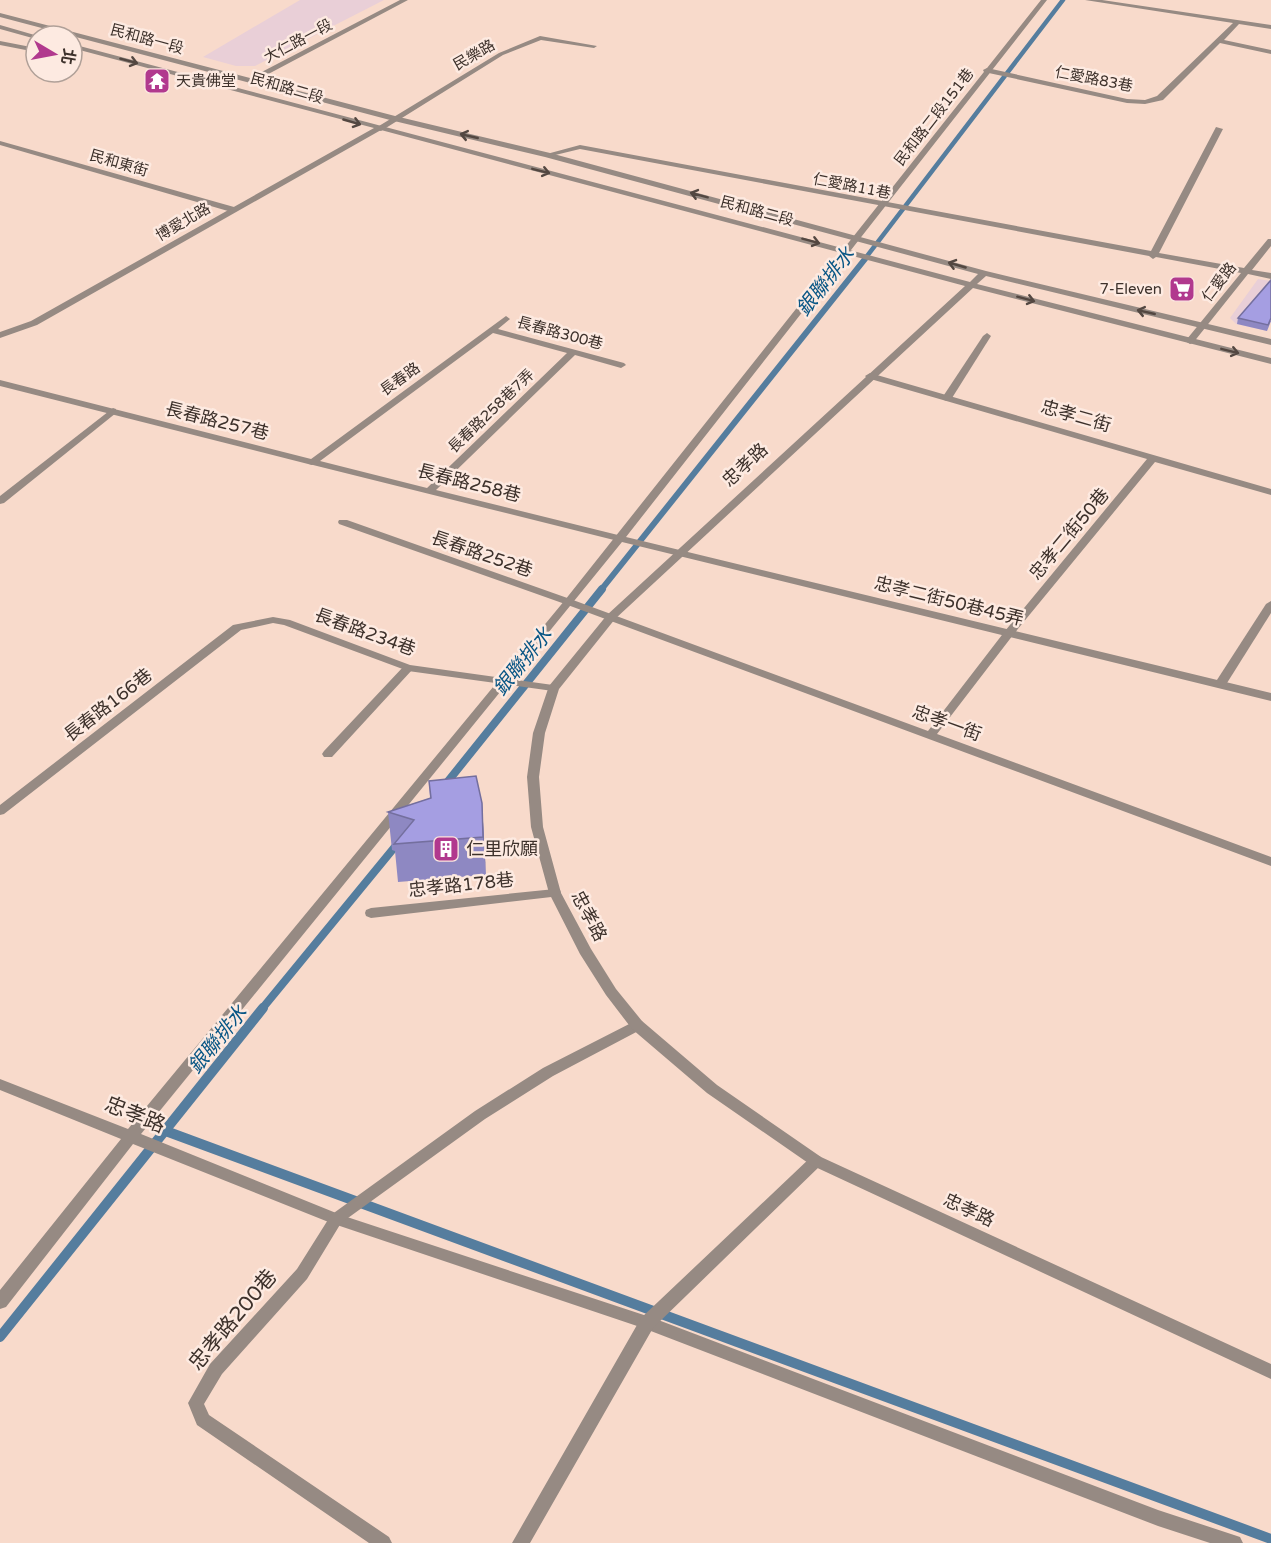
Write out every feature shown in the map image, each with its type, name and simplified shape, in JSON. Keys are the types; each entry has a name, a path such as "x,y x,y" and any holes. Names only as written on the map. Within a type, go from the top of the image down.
{"street":[{"name":"大仁路一段","path":"235,89 405,0"},
{"name":"民和路二段151巷","path":"0,1302 131,1136 569,602 848,251 856,237 992,71 1044,0"},
{"path":"1088,0 1271,27"},
{"name":"民和路一段","path":"0,15 252,80"},
{"name":"仁愛路83巷","path":"992,71 1145,102 1160,98 1238,22"},
{"path":"0,27 24,34"},
{"name":"民樂路","path":"378,129 501,54 540,38 594,46"},
{"path":"1220,41 1271,52"},
{"path":"0,44 24,48"},
{"name":"民和路一段","path":"84,49 235,89"},
{"name":"民和路二段","path":"252,80 393,118 547,155 984,273 1271,342"},
{"name":"民和路二段","path":"235,89 378,129 1271,361"},
{"name":"博愛北路","path":"0,335 34,323 231,209 378,129"},
{"path":"1153,256 1219,129"},
{"name":"民和東街","path":"0,142 231,209"},
{"name":"仁愛路11巷","path":"547,155 580,147 1153,256 1271,276"},
{"path":"655,200 674,189"},
{"name":"仁愛路","path":"1190,341 1244,271 1271,241"},
{"name":"忠孝路","path":"984,273 611,617 553,688 539,733 533,777 537,827 555,893 585,951 611,992 637,1025 712,1089 816,1161 1271,1372"},
{"name":"長春路","path":"312,462 506,319"},
{"name":"長春路300巷","path":"492,330 621,365"},
{"path":"946,398 987,336"},
{"name":"長春路258巷7弄","path":"430,490 572,352"},
{"name":"忠孝二街","path":"870,376 1271,492"},
{"name":"長春路257巷","path":"0,383 312,462"},
{"path":"0,501 113,411"},
{"name":"忠孝二街50巷","path":"930,736 1009,633 1154,457"},
{"name":"長春路258巷","path":"312,462 618,538"},
{"name":"長春路252巷","path":"343,522 611,617"},
{"name":"忠孝二街50巷45弄","path":"618,538 1271,697"},
{"path":"1221,683 1271,604"},
{"name":"忠孝一街","path":"611,617 1271,862"},
{"name":"長春路234巷","path":"237,627 273,620 286,622 408,668 553,688"},
{"name":"長春路166巷","path":"0,811 237,627"},
{"path":"328,754 408,668"},
{"name":"忠孝路178巷","path":"371,913 555,893"},
{"path":"336,1220 480,1115 548,1072 637,1025"},
{"name":"忠孝路","path":"0,1084 336,1220 647,1323 1158,1518 1234,1543"},
{"path":"522,1543 647,1323 816,1161"},
{"name":"忠孝路200巷","path":"336,1220 302,1274 216,1369 196,1403 203,1420 383,1543"}],"shaded area":[{"path":"300,0 384,0 255,66 236,66 203,57"},
{"path":"1258,279 1271,281 1271,321 1267,331 1236,324 1230,318"}],"building":[{"path":"1271,280 1271,318 1268,325 1238,318"},
{"path":"476,776 482,803 483,837 394,844 414,820 388,812 431,798 429,781"}],"waterway":[{"name":"銀聯排水","path":"864,260 1063,0"},
{"name":"銀聯排水","path":"601,590 865,259"},
{"name":"銀聯排水","path":"445,785 602,589"},
{"name":"銀聯排水","path":"261,1010 398,843"},
{"name":"銀聯排水","path":"165,1131 263,1008"},
{"name":"銀聯排水","path":"0,1337 165,1131"},
{"path":"165,1131 1271,1539"}],"place":[{"name":"天貴佛堂","path":"157,81"},
{"name":"7-Eleven","path":"1182,289"},
{"name":"仁里欣願","path":"446,849"}]}
